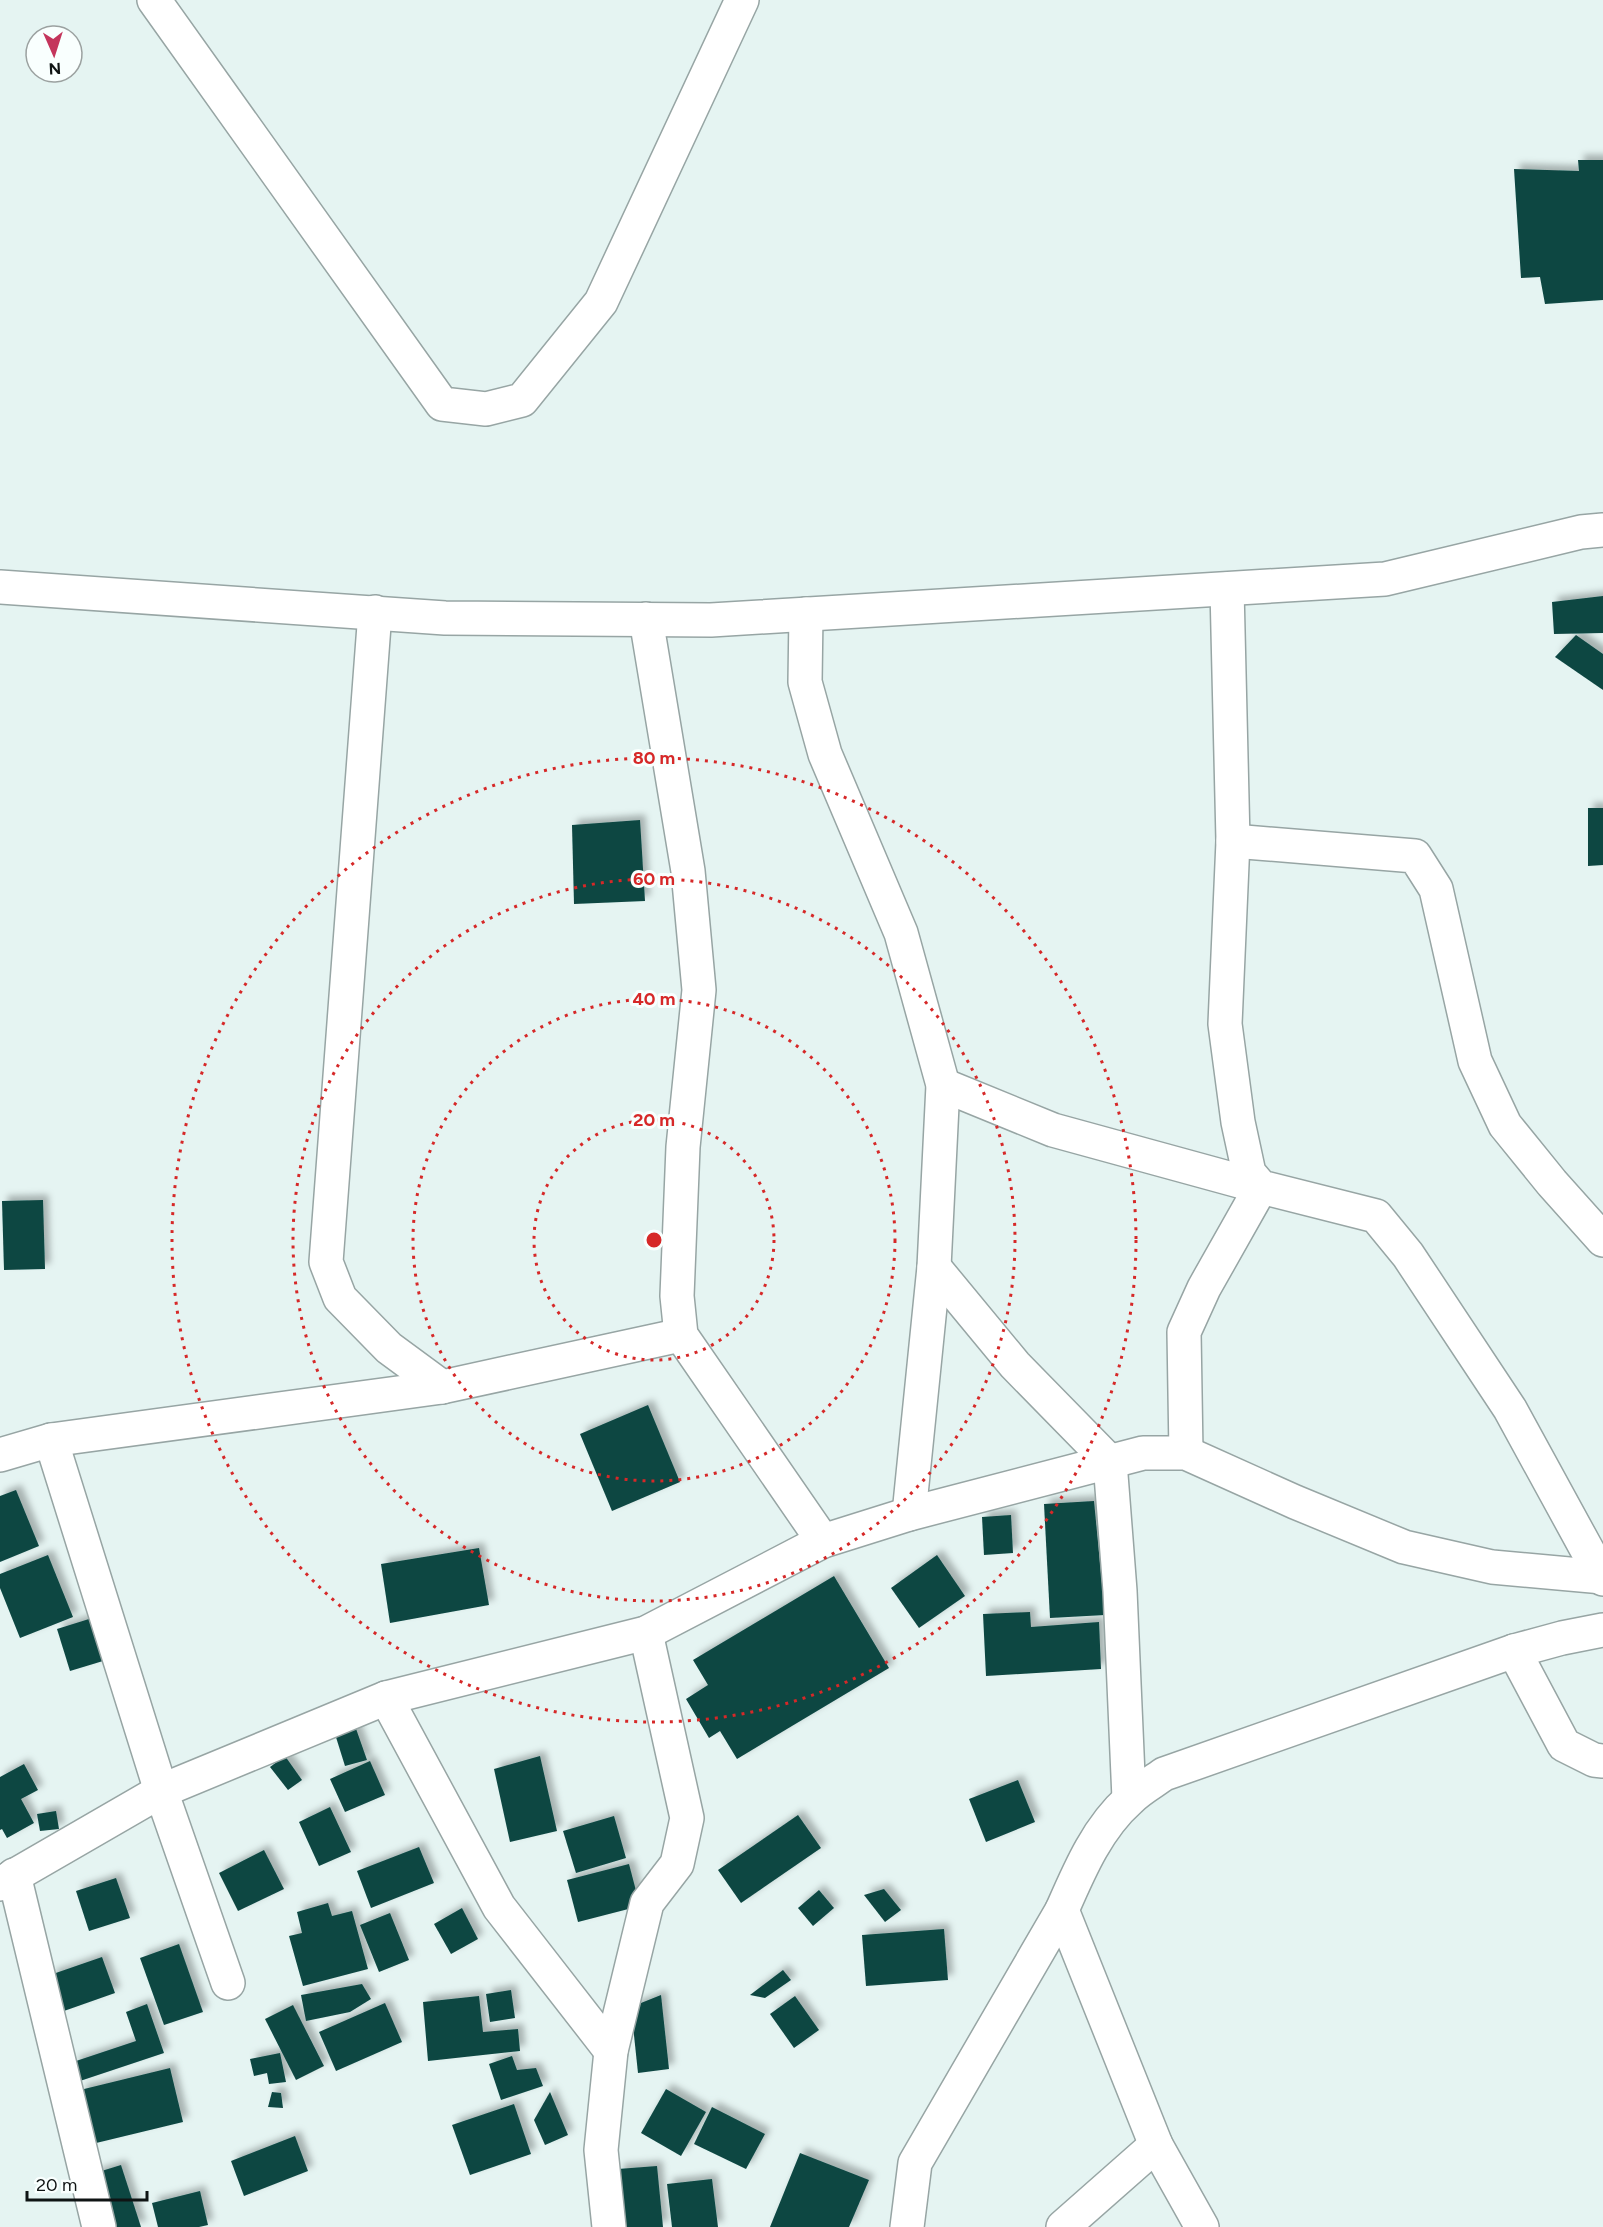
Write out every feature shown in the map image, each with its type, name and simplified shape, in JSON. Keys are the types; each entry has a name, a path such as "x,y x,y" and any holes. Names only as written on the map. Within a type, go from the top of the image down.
{"street":[{"path":"153,0 442,404 486,409 522,400 601,302 742,0"},
{"path":"0,586 445,618 711,620 1385,579 1581,532 1603,530"},
{"path":"1227,589 1233,841 1225,1024 1238,1122 1249,1173 1261,1187"},
{"path":"375,612 326,1262 340,1298 389,1348 442,1387"},
{"path":"806,614 805,682 822,744 901,933 943,1085 934,1267 909,1514"},
{"path":"646,619 688,870 699,990 683,1148 676,1296 681,1335 823,1541"},
{"path":"1233,841 1415,856 1436,889 1475,1061 1505,1125 1552,1183 1603,1240"},
{"path":"943,1085 1053,1130 1376,1216 1408,1255 1510,1409 1603,1578"},
{"path":"1186,1453 1185,1332 1204,1288 1261,1187"},
{"path":"934,1267 1015,1365 1110,1462 1120,1591 1130,1799"},
{"path":"0,1455 51,1440 442,1387 681,1335"},
{"path":"51,1440 161,1791 228,1983"},
{"path":"99,2227 7,1880 161,1791 386,1698 646,1633 823,1541 909,1514 1143,1453 1186,1453 1295,1502 1404,1547 1492,1567 1603,1578"},
{"path":"915,2226 915,2163 1062,1910 1081,1867 1104,1829 1130,1799 1164,1774 1514,1650 1603,1630"},
{"path":"609,2227 601,2150 611,2051 647,1903 676,1864 687,1818 646,1633"},
{"path":"1514,1650 1564,1745 1594,1760 1603,1761"},
{"path":"386,1698 499,1907 611,2051"},
{"path":"1062,1910 1155,2145 1202,2227"},
{"path":"1062,2227 1155,2145"}],"building":[{"path":"1578,160 1603,160 1603,300 1545,304 1540,277 1521,278 1514,169 1579,171"},
{"path":"1603,596 1603,633 1554,634 1552,602"},
{"path":"1576,635 1603,654 1603,690 1555,657"},
{"path":"1588,808 1603,808 1603,865 1588,866"},
{"path":"640,820 645,901 574,904 572,825"},
{"path":"43,1200 45,1269 4,1270 2,1201"},
{"path":"648,1405 680,1482 612,1511 580,1434"},
{"path":"16,1490 39,1546 0,1562 0,1496"},
{"path":"1094,1501 1105,1615 1050,1618 1044,1504"},
{"path":"1011,1515 1013,1553 984,1555 982,1517"},
{"path":"479,1548 489,1605 390,1623 381,1564"},
{"path":"48,1555 73,1617 20,1638 0,1588 0,1574"},
{"path":"937,1555 965,1596 919,1628 891,1588"},
{"path":"834,1576 889,1668 737,1759 720,1731 709,1738 686,1699 708,1685 693,1660"},
{"path":"1030,1612 1031,1627 1099,1622 1101,1669 986,1676 983,1614"},
{"path":"89,1619 103,1661 70,1671 57,1629"},
{"path":"354,1723 367,1760 345,1766 335,1734"},
{"path":"285,1756 302,1780 288,1790 270,1767"},
{"path":"540,1756 557,1831 510,1842 494,1769"},
{"path":"370,1761 385,1795 345,1812 330,1779"},
{"path":"24,1764 38,1790 21,1799 34,1823 7,1838 2,1829 0,1830 0,1777"},
{"path":"1018,1780 1035,1822 986,1842 969,1799"},
{"path":"330,1807 351,1852 319,1866 299,1822"},
{"path":"56,1811 59,1829 40,1831 37,1814"},
{"path":"798,1815 821,1848 741,1903 718,1870"},
{"path":"614,1816 626,1858 576,1873 563,1831"},
{"path":"419,1847 434,1883 371,1908 357,1871"},
{"path":"264,1850 284,1889 238,1911 219,1873"},
{"path":"629,1864 640,1906 578,1922 567,1880"},
{"path":"116,1878 130,1918 89,1931 76,1891"},
{"path":"884,1889 901,1910 885,1922 864,1895"},
{"path":"819,1890 834,1908 813,1926 798,1908"},
{"path":"328,1903 332,1916 352,1911 368,1969 303,1986 289,1936 302,1933 297,1912"},
{"path":"462,1908 478,1939 451,1954 434,1924"},
{"path":"390,1913 409,1960 379,1972 360,1925"},
{"path":"944,1929 948,1980 866,1986 862,1935"},
{"path":"179,1944 203,2012 164,2025 140,1958"},
{"path":"102,1957 115,1993 64,2011 50,1975"},
{"path":"783,1970 791,1980 765,1998 750,1995"},
{"path":"362,1984 371,1999 350,2012 306,2021 301,1995"},
{"path":"511,1990 515,2018 490,2022 486,1994"},
{"path":"661,1995 669,2069 638,2073 631,2007"},
{"path":"479,1996 483,2032 518,2029 520,2051 428,2061 423,2002"},
{"path":"795,1996 819,2030 794,2048 770,2014"},
{"path":"385,2003 402,2042 336,2071 319,2032"},
{"path":"147,2004 164,2053 80,2081 73,2062 136,2041 126,2012"},
{"path":"293,2005 324,2066 296,2080 265,2019"},
{"path":"280,2053 286,2082 269,2084 267,2073 254,2076 250,2059"},
{"path":"512,2056 517,2070 536,2068 543,2086 501,2100 489,2064"},
{"path":"170,2068 183,2122 92,2144 80,2090"},
{"path":"666,2089 706,2112 681,2156 641,2133"},
{"path":"272,2092 281,2093 283,2108 268,2107"},
{"path":"550,2092 568,2135 545,2145 534,2120"},
{"path":"514,2104 531,2154 470,2175 452,2125"},
{"path":"712,2107 765,2134 746,2169 694,2144"},
{"path":"295,2136 308,2171 244,2196 231,2161"},
{"path":"800,2153 869,2180 849,2227 770,2227"},
{"path":"121,2165 141,2227 112,2227 95,2173"},
{"path":"657,2166 663,2227 624,2227 618,2169"},
{"path":"712,2179 718,2227 672,2227 667,2184"},
{"path":"200,2191 208,2225 158,2227 152,2203"}]}
